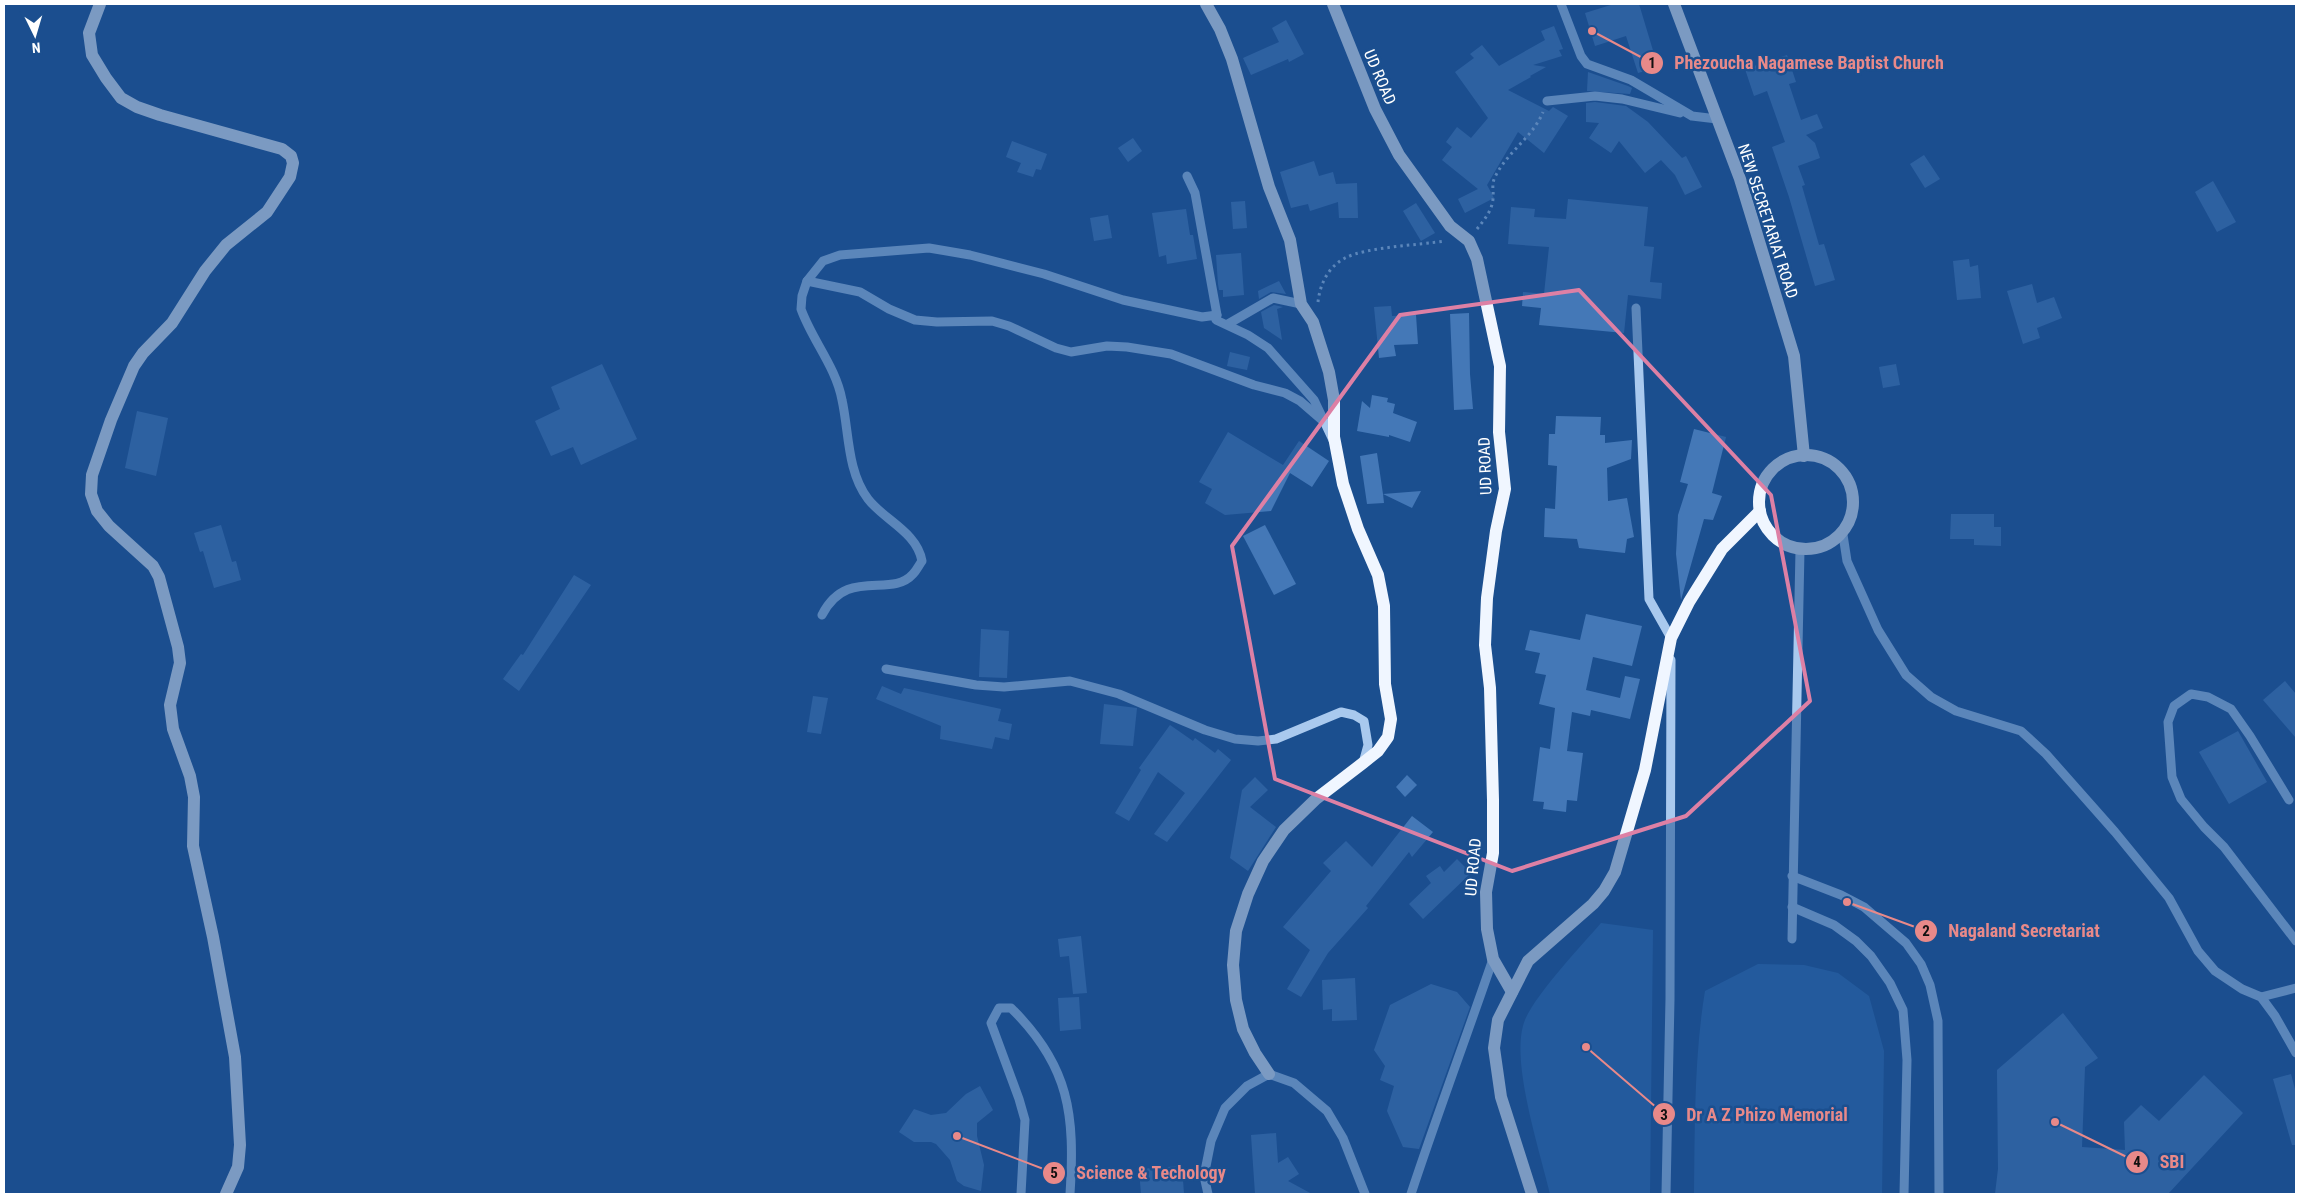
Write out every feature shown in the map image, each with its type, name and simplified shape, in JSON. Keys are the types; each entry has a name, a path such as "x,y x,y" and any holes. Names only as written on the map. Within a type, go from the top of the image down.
{"main road":[{"path":"100,4 90,33 92,55 121,98 137,108 282,149 291,156 293,163 290,177 267,212 226,245 205,272 172,323 143,353 134,366 111,420 96,466 91,494 97,511 109,526 153,566 159,577 178,647 180,663 170,705 173,729 190,776 194,797 192,846 214,937 235,1057 240,1145 238,1167 226,1194"},
{"path":"1206,4 1232,58 1269,187 1290,240 1301,304 1313,322 1329,372 1334,400 1335,444 1343,484 1358,529 1378,575 1384,606 1385,684 1391,728 1388,737 1378,751 1316,799 1284,830 1263,861 1248,894 1236,931 1233,965 1236,1000 1243,1029 1255,1053 1269,1074"},
{"name":"UD ROAD","path":"1333,4 1375,109 1399,154 1450,226 1469,242 1477,259 1500,366 1499,432 1505,489 1496,531 1487,598 1485,645 1490,688 1493,853 1486,892 1487,929 1493,959 1512,992"},
{"name":"NEW SECRETARIAT ROAD","path":"1674,4 1740,179 1794,356 1804,456"},
{"path":"1815,456 1831,463 1844,474 1850,484 1853,505 1851,516 1843,535 1820,547 1800,550 1777,539 1766,526 1760,510 1762,488 1773,469 1793,458 1815,456"},
{"path":"1532,1194 1500,1097 1494,1048 1498,1020 1528,961 1593,904 1604,891 1615,872 1645,770 1671,638 1689,602 1722,549 1760,510"}],"street":[{"path":"1561,4 1581,56 1588,64 1630,80 1692,116"},
{"path":"1547,101 1595,96 1622,99 1692,116 1717,119"},
{"path":"1187,176 1195,193 1217,315 1216,320 1228,324 1268,348 1314,400 1335,444"},
{"path":"822,615 835,595 843,591 873,584 898,583 913,575 922,561 920,551 912,540 868,499 859,484 852,460 842,397 801,309 802,296 807,281 824,260 840,255 929,248 970,255 1026,269 1123,300 1202,317 1217,315"},
{"path":"807,281 860,292 889,309 915,320 936,322 992,321 1035,336 1056,348 1071,352 1114,346 1171,354 1254,385 1285,393 1300,402 1324,422"},
{"path":"1228,324 1273,298 1301,304"},
{"path":"1636,308 1649,599 1671,638 1670,999 1666,1194"},
{"path":"1843,535 1847,561 1878,630 1906,675 1931,697 1956,711 2021,731 2046,754 2115,832 2169,898 2198,951 2215,971 2242,989 2261,997 2275,1016 2296,1053"},
{"path":"1792,939 1800,550"},
{"path":"886,669 976,685 1004,687 1070,681 1119,694 1206,730 1235,739 1276,740 1341,712 1354,715 1364,721 1368,745 1363,764"},
{"path":"2289,800 2250,736 2230,710 2208,697 2191,694 2174,706 2168,722 2172,777 2181,800 2224,847 2296,941"},
{"path":"1792,876 1834,892 1864,907 1906,943 1924,971 1930,985 1938,1021 1940,1194"},
{"path":"1792,906 1834,925 1856,941 1871,956 1890,983 1903,1010 1907,1060 1904,1194"},
{"path":"1411,1194 1493,959"},
{"path":"2261,997 2296,988"},
{"path":"1021,1194 1025,1120 991,1023 999,1008 1011,1008 1020,1018 1048,1056 1064,1086 1071,1115 1073,1134 1070,1194"},
{"path":"1208,1194 1204,1176 1211,1141 1225,1108 1247,1086 1269,1074 1294,1083 1327,1111 1343,1138 1365,1194"}],"path":[{"path":"1313,322 1319,288 1329,272 1345,258 1365,252 1452,240 1469,242 1490,211 1494,198 1492,188 1495,177 1508,157 1530,133 1541,117 1547,101"}],"highlighted area":[{"path":"1579,290 1771,495 1810,701 1686,816 1512,871 1275,779 1232,546 1400,315"}],"shaded area":[{"path":"1601,923 1653,930 1650,1194 1550,1194 1524,1086 1521,1064 1523,1026 1527,1016 1545,988"},
{"path":"1758,964 1804,965 1838,973 1869,996 1884,1051 1882,1194 1694,1194 1697,1067 1705,991"}],"building":[{"path":"1614,4 1639,4 1658,67 1638,73 1626,36 1595,46 1585,13"},
{"path":"1286,20 1304,54 1289,62 1288,59 1251,75 1243,58 1279,42 1272,28"},
{"path":"1554,26 1563,49 1559,50 1562,56 1533,65 1546,67 1508,90 1549,111 1553,107 1568,116 1544,153 1518,132 1487,185 1494,198 1465,213 1458,199 1478,189 1442,160 1452,147 1446,142 1457,127 1471,138 1488,118 1455,72 1474,58 1470,54 1482,45 1499,66 1545,40 1541,31"},
{"path":"1787,55 1796,82 1789,84 1801,120 1817,114 1823,128 1806,135 1815,143 1820,158 1798,166 1805,185 1802,186 1819,245 1824,244 1835,280 1815,286 1772,147 1785,142 1767,91 1754,96 1745,69"},
{"path":"1588,72 1632,88 1630,94 1587,91"},
{"path":"1595,102 1626,106 1648,122 1682,158 1686,156 1702,187 1685,195 1675,175 1661,160 1645,173 1619,141 1611,153 1589,138 1599,123 1586,122 1586,103"},
{"path":"1133,138 1142,151 1128,162 1118,148"},
{"path":"1012,141 1047,154 1041,170 1036,169 1033,177 1017,172 1021,163 1006,157"},
{"path":"1924,155 1940,179 1925,188 1910,164"},
{"path":"1314,161 1319,176 1333,172 1336,184 1357,183 1358,218 1339,218 1338,202 1310,211 1308,204 1291,208 1280,172"},
{"path":"2213,181 2236,222 2217,232 2195,192"},
{"path":"1568,199 1648,207 1644,246 1654,247 1650,282 1662,283 1661,299 1628,295 1624,333 1539,325 1541,308 1522,306 1523,292 1544,294 1549,247 1508,244 1511,207 1535,209 1534,217 1566,219"},
{"path":"1245,201 1247,228 1233,229 1231,202"},
{"path":"1416,203 1435,233 1421,241 1403,211"},
{"path":"1186,209 1190,235 1193,235 1197,259 1167,264 1166,255 1159,257 1152,213"},
{"path":"1108,215 1112,238 1094,241 1090,218"},
{"path":"1241,253 1244,295 1223,297 1223,290 1219,290 1218,284 1216,255"},
{"path":"1969,259 1970,267 1978,265 1981,298 1957,300 1953,261"},
{"path":"1279,281 1286,294 1271,292 1259,299 1258,291"},
{"path":"2032,284 2037,303 2054,297 2062,318 2037,328 2040,338 2023,344 2007,291"},
{"path":"1274,305 1283,307 1277,309 1282,340 1264,328 1261,312"},
{"path":"1391,306 1392,316 1416,315 1418,344 1394,345 1396,356 1379,358 1374,307"},
{"path":"1469,313 1470,374 1473,409 1454,410 1450,314"},
{"path":"1230,352 1250,357 1247,370 1227,366"},
{"path":"602,364 637,439 581,465 573,447 551,456 535,421 560,409 551,387"},
{"path":"1896,364 1900,385 1883,388 1879,367"},
{"path":"1372,395 1388,398 1387,402 1395,404 1393,413 1417,422 1410,442 1389,435 1389,437 1357,431 1362,401 1370,408"},
{"path":"137,411 168,418 156,476 125,468"},
{"path":"1556,416 1601,417 1600,435 1605,435 1605,443 1632,440 1631,459 1607,468 1608,501 1627,498 1634,537 1627,539 1625,553 1579,548 1577,539 1544,537 1545,508 1555,509 1557,466 1548,465 1549,434 1555,434"},
{"path":"1694,429 1726,437 1712,493 1722,496 1713,520 1704,519 1681,600 1676,554 1678,515 1688,484 1680,482"},
{"path":"1228,432 1283,465 1299,441 1329,461 1312,487 1290,473 1271,511 1225,515 1205,503 1212,489 1199,482"},
{"path":"1377,453 1384,503 1367,504 1360,456"},
{"path":"1421,491 1412,508 1383,494"},
{"path":"1951,514 1994,514 1994,527 2001,527 2001,546 1974,545 1974,539 1950,539"},
{"path":"221,525 232,562 236,561 241,580 214,588 203,551 200,552 194,533"},
{"path":"1265,525 1296,584 1274,595 1243,536"},
{"path":"574,575 591,585 519,691 503,679 521,654 523,655"},
{"path":"1586,614 1642,626 1632,666 1593,657 1586,690 1620,698 1625,676 1640,679 1630,719 1591,710 1590,716 1572,712 1567,751 1583,753 1577,801 1567,800 1566,812 1543,809 1544,802 1533,801 1540,747 1550,749 1555,708 1539,704 1546,675 1535,673 1540,653 1525,650 1530,630 1580,640"},
{"path":"981,629 1009,631 1007,678 979,677"},
{"path":"2285,681 2296,694 2296,738 2263,700"},
{"path":"882,686 901,694 904,688 1001,709 998,721 1012,724 1009,740 995,737 992,749 940,739 941,726 876,699"},
{"path":"813,696 828,698 821,734 807,732"},
{"path":"1104,704 1137,708 1133,746 1100,744"},
{"path":"1170,725 1193,741 1195,738 1215,753 1218,749 1231,760 1167,842 1154,834 1185,793 1158,772 1129,821 1115,813 1141,770 1139,768"},
{"path":"2238,731 2267,782 2229,804 2199,752"},
{"path":"1407,775 1417,785 1405,797 1396,787"},
{"path":"1255,777 1268,790 1250,807 1276,827 1248,871 1230,858 1242,790"},
{"path":"1412,816 1433,832 1412,857 1409,852 1366,906 1368,908 1328,953 1301,997 1287,989 1310,950 1283,927 1331,871 1323,863 1346,841 1372,867"},
{"path":"1457,859 1471,873 1423,919 1409,904 1431,883 1426,876 1440,866 1444,872"},
{"path":"1081,936 1087,993 1073,994 1069,956 1060,957 1058,939"},
{"path":"1355,978 1357,1020 1332,1021 1332,1009 1323,1010 1322,980"},
{"path":"1431,984 1457,992 1470,1007 1419,1149 1403,1147 1387,1111 1394,1086 1380,1080 1385,1066 1374,1050 1390,1005"},
{"path":"1079,997 1081,1029 1060,1031 1058,998"},
{"path":"2063,1013 2098,1058 2085,1067 2082,1147 2125,1150 2124,1122 2141,1105 2159,1121 2204,1075 2243,1113 2168,1194 1995,1194 1998,1169 1997,1070"},
{"path":"2291,1074 2296,1093 2296,1145 2292,1145 2273,1079"},
{"path":"980,1086 993,1110 977,1123 977,1136 984,1165 981,1191 964,1186 957,1181 950,1160 936,1144 931,1142 914,1142 899,1132 914,1109 931,1115 946,1113 966,1094"},
{"path":"1276,1133 1278,1163 1288,1157 1299,1174 1288,1181 1312,1194 1255,1194 1251,1135"},
{"path":"1182,1166 1184,1194 1141,1194 1139,1169"}],"place":[{"name":"Phezoucha Nagamese Baptist Church","path":"1592,31"},
{"name":"Nagaland Secretariat","path":"1847,902"},
{"name":"Dr A Z Phizo Memorial","path":"1586,1047"},
{"name":"SBI","path":"2055,1122"},
{"name":"Science & Techology","path":"957,1136"}]}
